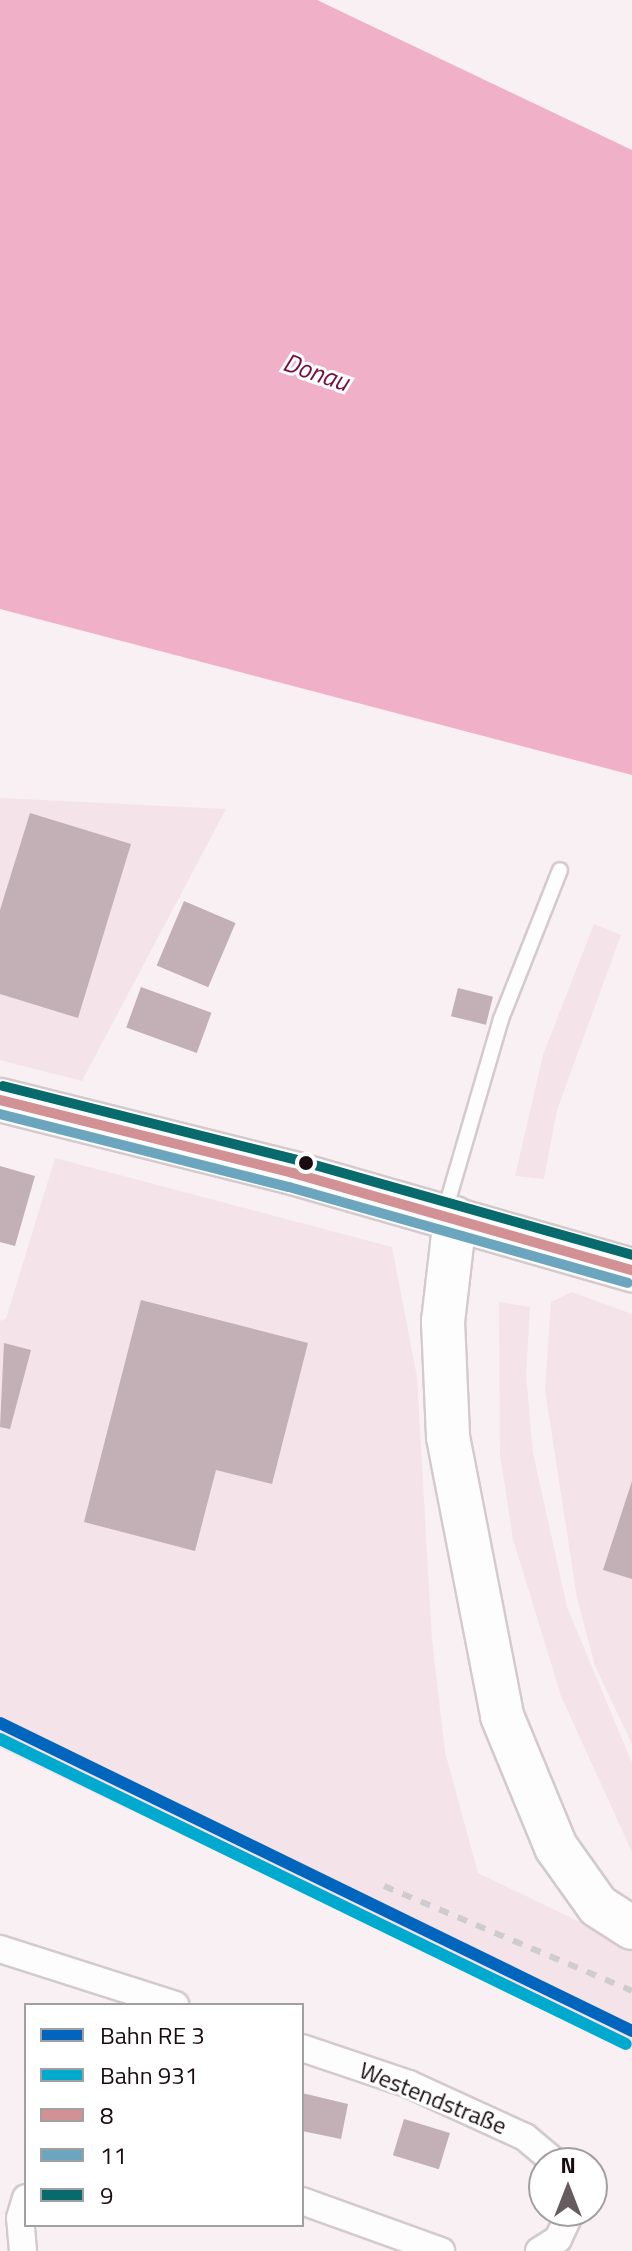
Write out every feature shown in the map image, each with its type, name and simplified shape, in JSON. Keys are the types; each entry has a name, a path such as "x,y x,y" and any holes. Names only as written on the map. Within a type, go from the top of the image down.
{"main road":[{"path":"0,1100 450,1216 632,1270"},
{"path":"450,1216 443,1321 448,1437 477,1602 502,1716 529,1791 556,1847 598,1906 632,1928"}],"street":[{"path":"0,1949 169,2003"},
{"name":"Westendstraße","path":"304,2049 409,2084 525,2137 537,2147"},
{"path":"304,2202 441,2251"},
{"path":"23,2251 20,2218 24,2205"},
{"path":"539,2251 558,2239 564,2227"}],"lane":[{"path":"450,1216 501,1019 560,870"}],"shaded area":[{"path":"0,798 226,809 82,1081 0,1060"},
{"path":"594,924 621,935 557,1110 544,1179 515,1176 543,1055"},
{"path":"55,1158 392,1247 417,1377 432,1640 445,1752 478,1873 632,1947 632,2050 0,1748 0,1321 6,1319"},
{"path":"572,1292 632,1314 632,1744 595,1666 577,1598 545,1390 551,1302"},
{"path":"499,1302 530,1307 526,1375 533,1453 567,1607 632,1763 632,1852 561,1696 513,1539 500,1455"}],"water":[{"name":"Donau","path":"0,0 317,0 632,150 632,775 0,609"}],"building":[{"path":"30,813 131,844 78,1018 0,994 0,910"},
{"path":"184,901 236,923 208,987 157,965"},
{"path":"141,987 211,1013 197,1053 126,1027"},
{"path":"458,988 493,997 486,1025 451,1016"},
{"path":"0,1166 35,1176 15,1246 0,1242"},
{"path":"141,1300 308,1343 272,1484 216,1470 195,1551 84,1522"},
{"path":"4,1343 31,1350 10,1429 0,1427"},
{"path":"632,1481 632,1579 603,1570"},
{"path":"304,2093 348,2104 341,2139 304,2131"},
{"path":"404,2119 450,2133 439,2169 393,2155"}],"railway":[{"path":"384,1886 632,1991"}],"transit line":[{"name":"9","path":"3,1086 297,1160 632,1255"},
{"name":"8","path":"0,1100 293,1173 632,1270"},
{"name":"11","path":"0,1114 289,1187 628,1283"},
{"path":"0,1723 632,2031"}],"rail line":[{"name":"931","path":"0,1739 626,2044"}]}
